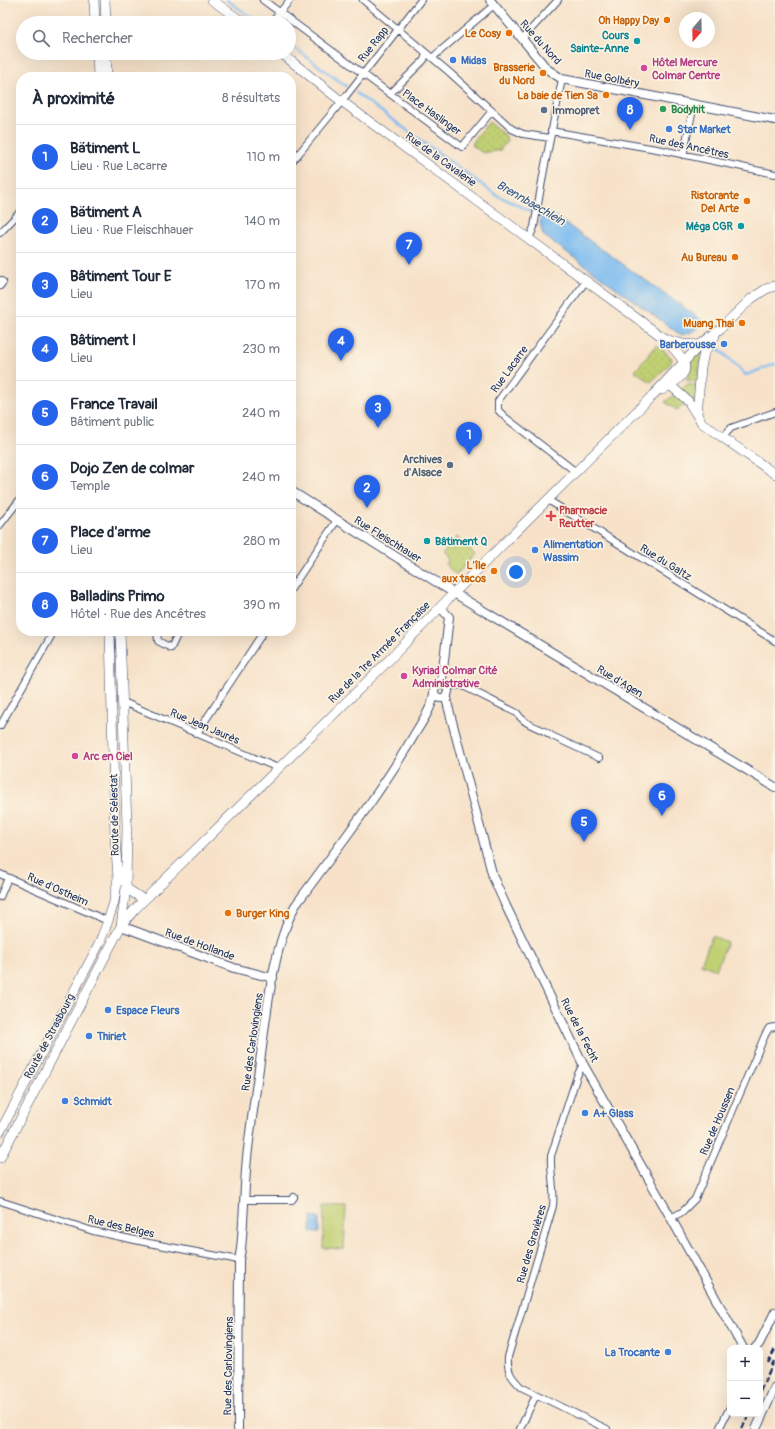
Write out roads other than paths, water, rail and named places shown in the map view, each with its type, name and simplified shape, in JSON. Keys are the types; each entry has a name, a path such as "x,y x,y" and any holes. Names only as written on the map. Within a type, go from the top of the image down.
{"main road":[{"path":"94,0 95,16"},
{"path":"105,0 106,16"},
{"path":"212,0 234,16"},
{"path":"97,60 98,72"},
{"path":"106,60 107,72"},
{"name":"Rue de la Cavalerie","path":"290,60 342,101 665,339 684,361"},
{"path":"653,395 700,345 721,328 751,299 766,289 775,286"},
{"path":"697,415 701,367 704,353 721,328"},
{"name":"Rue de la Cavalerie","path":"665,339 683,344 700,345"},
{"path":"653,395 670,385 683,374 685,366 684,361"},
{"path":"670,385 688,401 702,423 775,474"},
{"name":"Rue de la 1re Armée Française","path":"120,926 144,900 385,664 454,593 653,395"},
{"name":"Route de Sélestat","path":"108,921 114,902 118,878 114,808 110,636"},
{"name":"Route de Sélestat","path":"120,636 127,826 126,888 120,926"},
{"path":"126,888 144,900"},
{"path":"108,921 120,926"},
{"name":"Route de Strasbourg","path":"0,1132 99,944 108,921"},
{"name":"Route de Strasbourg","path":"0,1158 120,926"}],"street":[{"name":"Place Haslinger","path":"263,0 285,16"},
{"path":"277,16 290,0"},
{"path":"363,0 517,132 550,138"},
{"name":"Rue Rapp","path":"296,157 342,101 420,0"},
{"path":"522,39 558,0"},
{"path":"432,58 492,3"},
{"name":"Rue du Nord","path":"492,3 547,69 562,79"},
{"name":"Place Haslinger","path":"296,24 462,147 492,111"},
{"name":"Place Haslinger","path":"390,94 424,60 426,53"},
{"path":"529,238 534,227 551,130 562,79"},
{"name":"Rue Golbéry","path":"562,79 775,120"},
{"path":"683,155 694,105"},
{"name":"Rue des Ancêtres","path":"551,130 639,146 775,174"},
{"path":"0,233 16,216"},
{"name":"Rue Lacarre","path":"576,472 506,418 498,410 498,401 586,281"},
{"path":"722,438 731,428 775,412"},
{"name":"Rue Fleischhauer","path":"296,495 454,593"},
{"name":"Rue du Galtz","path":"548,500 775,641"},
{"path":"0,525 16,504"},
{"path":"296,582 337,520"},
{"name":"Rue d'Agen","path":"454,593 775,787"},
{"name":"Rue de la Fecht","path":"441,608 449,618 443,691 493,877 583,1064 741,1345"},
{"path":"0,726 51,636"},
{"path":"158,636 158,641 170,648 176,636"},
{"path":"197,734 261,636"},
{"path":"443,691 461,685 518,713 522,720 552,736 599,758"},
{"name":"Rue des Carlovingiens","path":"238,1429 239,1260 248,1153 273,978 290,917 295,906 407,748 433,703 443,691"},
{"name":"Rue Jean Jaurès","path":"123,702 278,768"},
{"name":"Rue d'Ostheim","path":"0,874 108,921"},
{"path":"0,896 8,878"},
{"name":"Rue de Hollande","path":"120,926 234,968 273,978"},
{"name":"Rue de Houssen","path":"671,1218 682,1212 695,1200 765,1035 769,1028 775,1027"},
{"name":"Rue des Gravières","path":"583,1064 576,1076 554,1145 551,1164 554,1187 553,1206 508,1357 508,1367 512,1378 521,1387 607,1429"},
{"path":"245,1200 292,1200 294,1197"},
{"name":"Rue des Belges","path":"0,1201 94,1231 239,1260"},
{"path":"758,1345 775,1312"},
{"path":"756,1429 775,1387"},
{"path":"520,1429 536,1395"},
{"path":"719,1429 727,1413"}],"water":[{"path":"552,214 703,321 694,331 681,335 543,235 540,222 542,217"},
{"path":"311,1217 319,1218 319,1232 311,1232"}],"waterway":[{"name":"Brennbaechlein","path":"227,0 249,16"},
{"name":"Brennbaechlein","path":"296,49 346,86"},
{"name":"Brennbaechlein","path":"356,93 496,195 545,219"},
{"name":"Brennbaechlein","path":"716,346 746,375 775,364"}],"railway":[{"path":"768,1363 775,1349"},
{"path":"763,1385 775,1359"},
{"path":"742,1429 748,1417"}],"place":[{"name":"Oh Happy Day","path":"667,20"},
{"name":"Le Cosy","path":"509,33"},
{"name":"Cours Sainte-Anne","path":"637,41"},
{"name":"Midas","path":"453,60"},
{"name":"Hôtel Mercure Colmar Centre","path":"644,68"},
{"name":"Brasserie du Nord","path":"543,73"},
{"name":"La baie de Tien Sa","path":"606,95"},
{"name":"Bodyhit","path":"663,109"},
{"name":"Immopret","path":"544,110"},
{"name":"Star Market","path":"669,129"},
{"name":"Balladins Primo","path":"630,130"},
{"name":"Ristorante Del Arte","path":"747,201"},
{"name":"Méga CGR","path":"741,226"},
{"name":"Au Bureau","path":"735,257"},
{"name":"Place d'arme","path":"409,265"},
{"name":"Muang Thai","path":"742,323"},
{"name":"Barberousse","path":"724,344"},
{"name":"Bâtiment I","path":"341,361"},
{"name":"Bâtiment Tour E","path":"378,428"},
{"name":"Bätiment L","path":"469,455"},
{"name":"Archives d'Alsace","path":"450,465"},
{"name":"Bätiment A","path":"367,508"},
{"name":"Pharmacie Reutter","path":"551,516"},
{"name":"Bâtiment Q","path":"427,541"},
{"name":"Alimentation Wassim","path":"535,550"},
{"name":"L'île aux tacos","path":"494,571"},
{"name":"Kyriad Colmar Cité Administrative","path":"404,676"},
{"name":"Arc en Ciel","path":"75,756"},
{"name":"Dojo Zen de colmar","path":"662,816"},
{"name":"France Travail","path":"584,842"},
{"name":"Burger King","path":"228,913"},
{"name":"Espace Fleurs","path":"108,1010"},
{"name":"Thiriet","path":"89,1036"},
{"name":"Schmidt","path":"65,1101"},
{"name":"A+ Glass","path":"585,1113"},
{"name":"La Trocante","path":"668,1352"}]}
